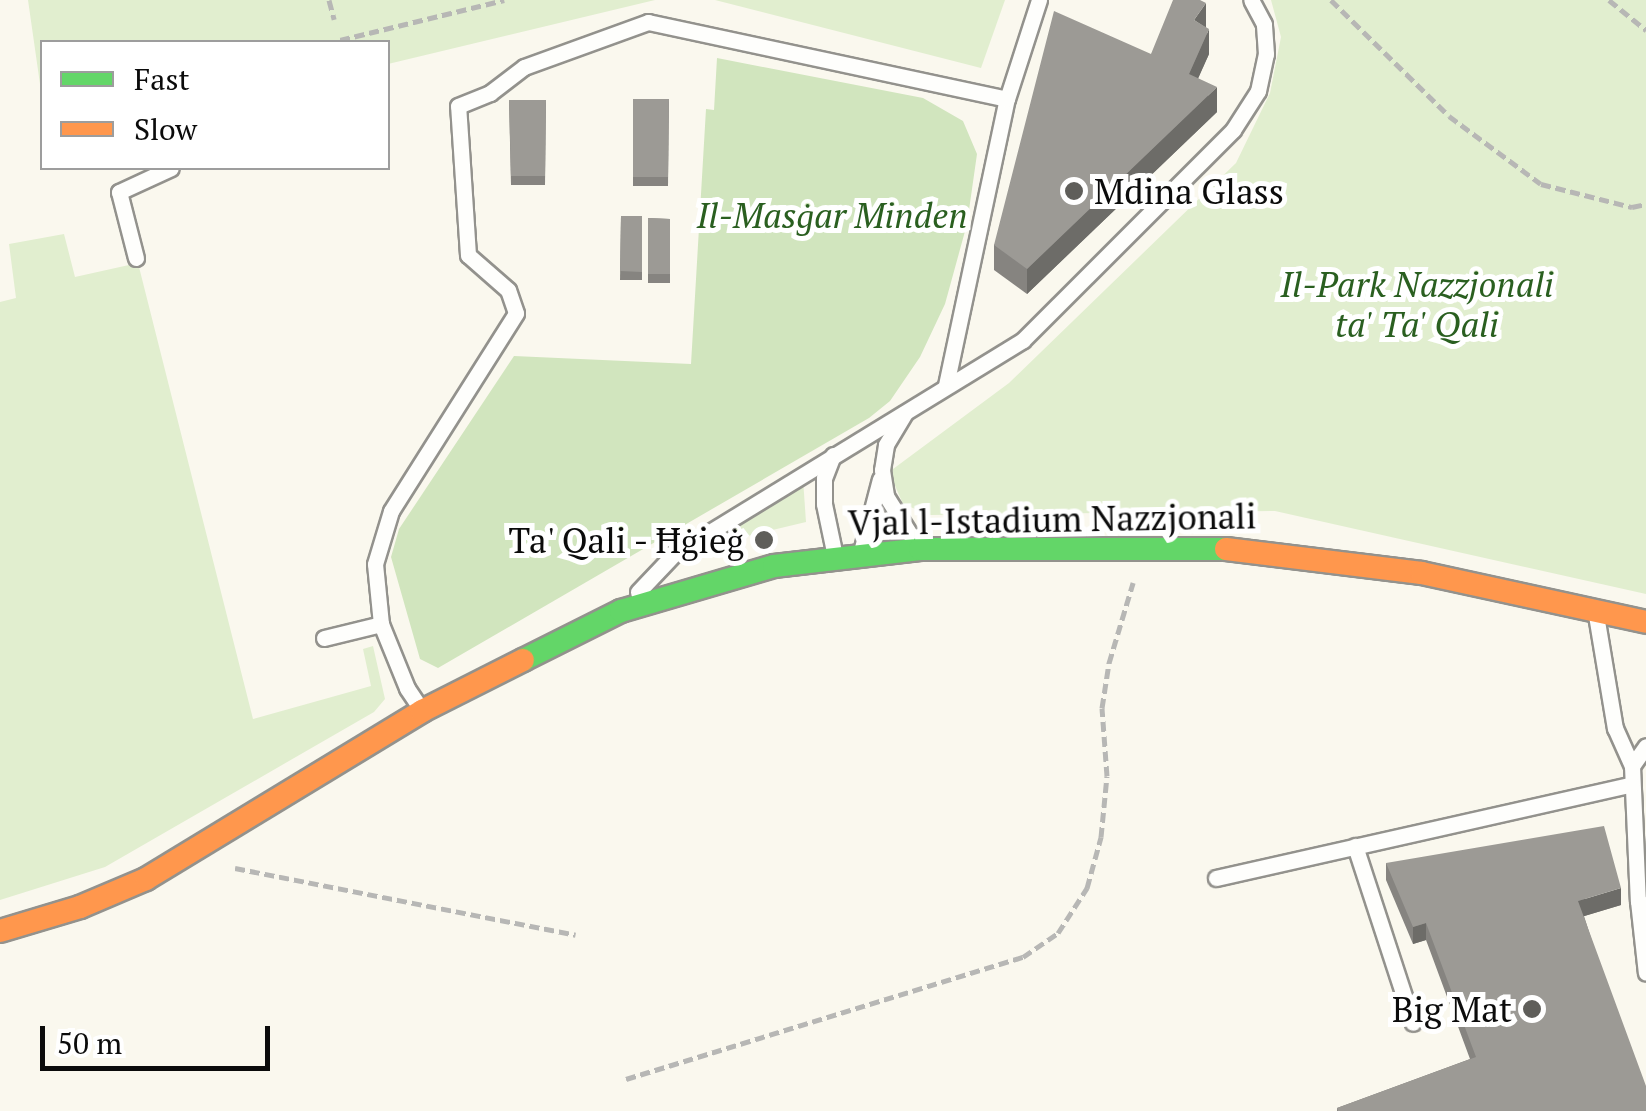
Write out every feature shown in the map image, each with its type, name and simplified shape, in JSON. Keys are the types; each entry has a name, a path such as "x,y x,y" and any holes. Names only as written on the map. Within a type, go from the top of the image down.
{"main road":[{"name":"Vjal l-Istadium Nazzjonali","path":"0,931 80,907 146,879 422,711 621,611 774,566 920,549 1144,546 1262,550 1440,576 1596,614 1646,622"}],"lane":[{"path":"946,385 1008,99 1039,0"},
{"path":"621,611 674,554 1023,340 1234,130 1258,90 1266,54 1264,24 1251,0"},
{"path":"422,711 406,688 382,624 374,564 391,511 516,312 508,290 468,255 458,106 490,93 524,66 648,22 1008,99"},
{"path":"136,258 118,192 167,170"},
{"path":"860,554 886,445 906,410"},
{"path":"833,455 824,491 835,556"},
{"path":"882,470 886,496 920,549"},
{"path":"1596,614 1616,728 1632,766 1646,973"},
{"path":"324,638 382,624"},
{"path":"1632,766 1646,746"},
{"path":"1216,878 1632,784"},
{"path":"1355,846 1413,1023"}],"path":[{"path":"330,0 334,18"},
{"path":"340,40 504,0"},
{"path":"1331,0 1449,116 1542,184 1632,207 1646,204"},
{"path":"1608,0 1646,30"},
{"path":"626,1079 1006,963 1058,933 1087,888 1100,837 1107,776 1102,708 1109,663 1144,546"},
{"path":"212,840 228,866 575,935"}],"green space":[{"path":"28,0 655,0 390,64 390,40 40,40 40,84"},
{"path":"715,0 1005,0 981,68"},
{"name":"Il-Park Nazzjonali ta' Ta' Qali","path":"1271,0 1646,0 1646,594 1275,511 930,515 903,504 889,472 1009,383 1236,163 1270,93 1281,37"},
{"name":"Il-Masġar Minden","path":"717,58 923,98 963,121 977,154 967,224 945,304 920,357 890,401 869,418 438,668 420,659 391,557 399,529 514,356 691,364 706,109 714,110"},
{"path":"64,234 75,277 138,263 253,719 371,686 363,649 373,646 385,699 374,712 105,867 0,900 0,302 16,298 9,244"},
{"path":"803,479 806,522 685,551"}],"building":[{"name":"Mdina Glass","path":"1173,0 1206,3 1194,20 1209,29 1189,74 1217,87 1027,269 994,245 1054,11 1151,54"},
{"path":"633,99 669,99 668,177 633,177"},
{"path":"509,100 546,100 545,176 511,176"},
{"path":"621,216 642,216 642,272 620,271"},
{"path":"648,218 670,219 670,274 648,274"},
{"name":"Big Mat","path":"1604,826 1621,888 1578,901 1646,1086 1646,1111 1338,1111 1337,1108 1476,1057 1426,923 1413,927 1386,863"}],"traffic: fast":[{"path":"523,660 621,611 774,566 920,549 1226,549"}],"traffic: slow":[{"path":"1226,549 1422,573 1646,622"},
{"path":"0,931 80,907 146,879 422,711 523,660"}],"place":[{"name":"Mdina Glass","path":"1074,191"},
{"name":"Ta' Qali - Ħġieġ","path":"764,540"},
{"name":"Big Mat","path":"1532,1009"}]}
